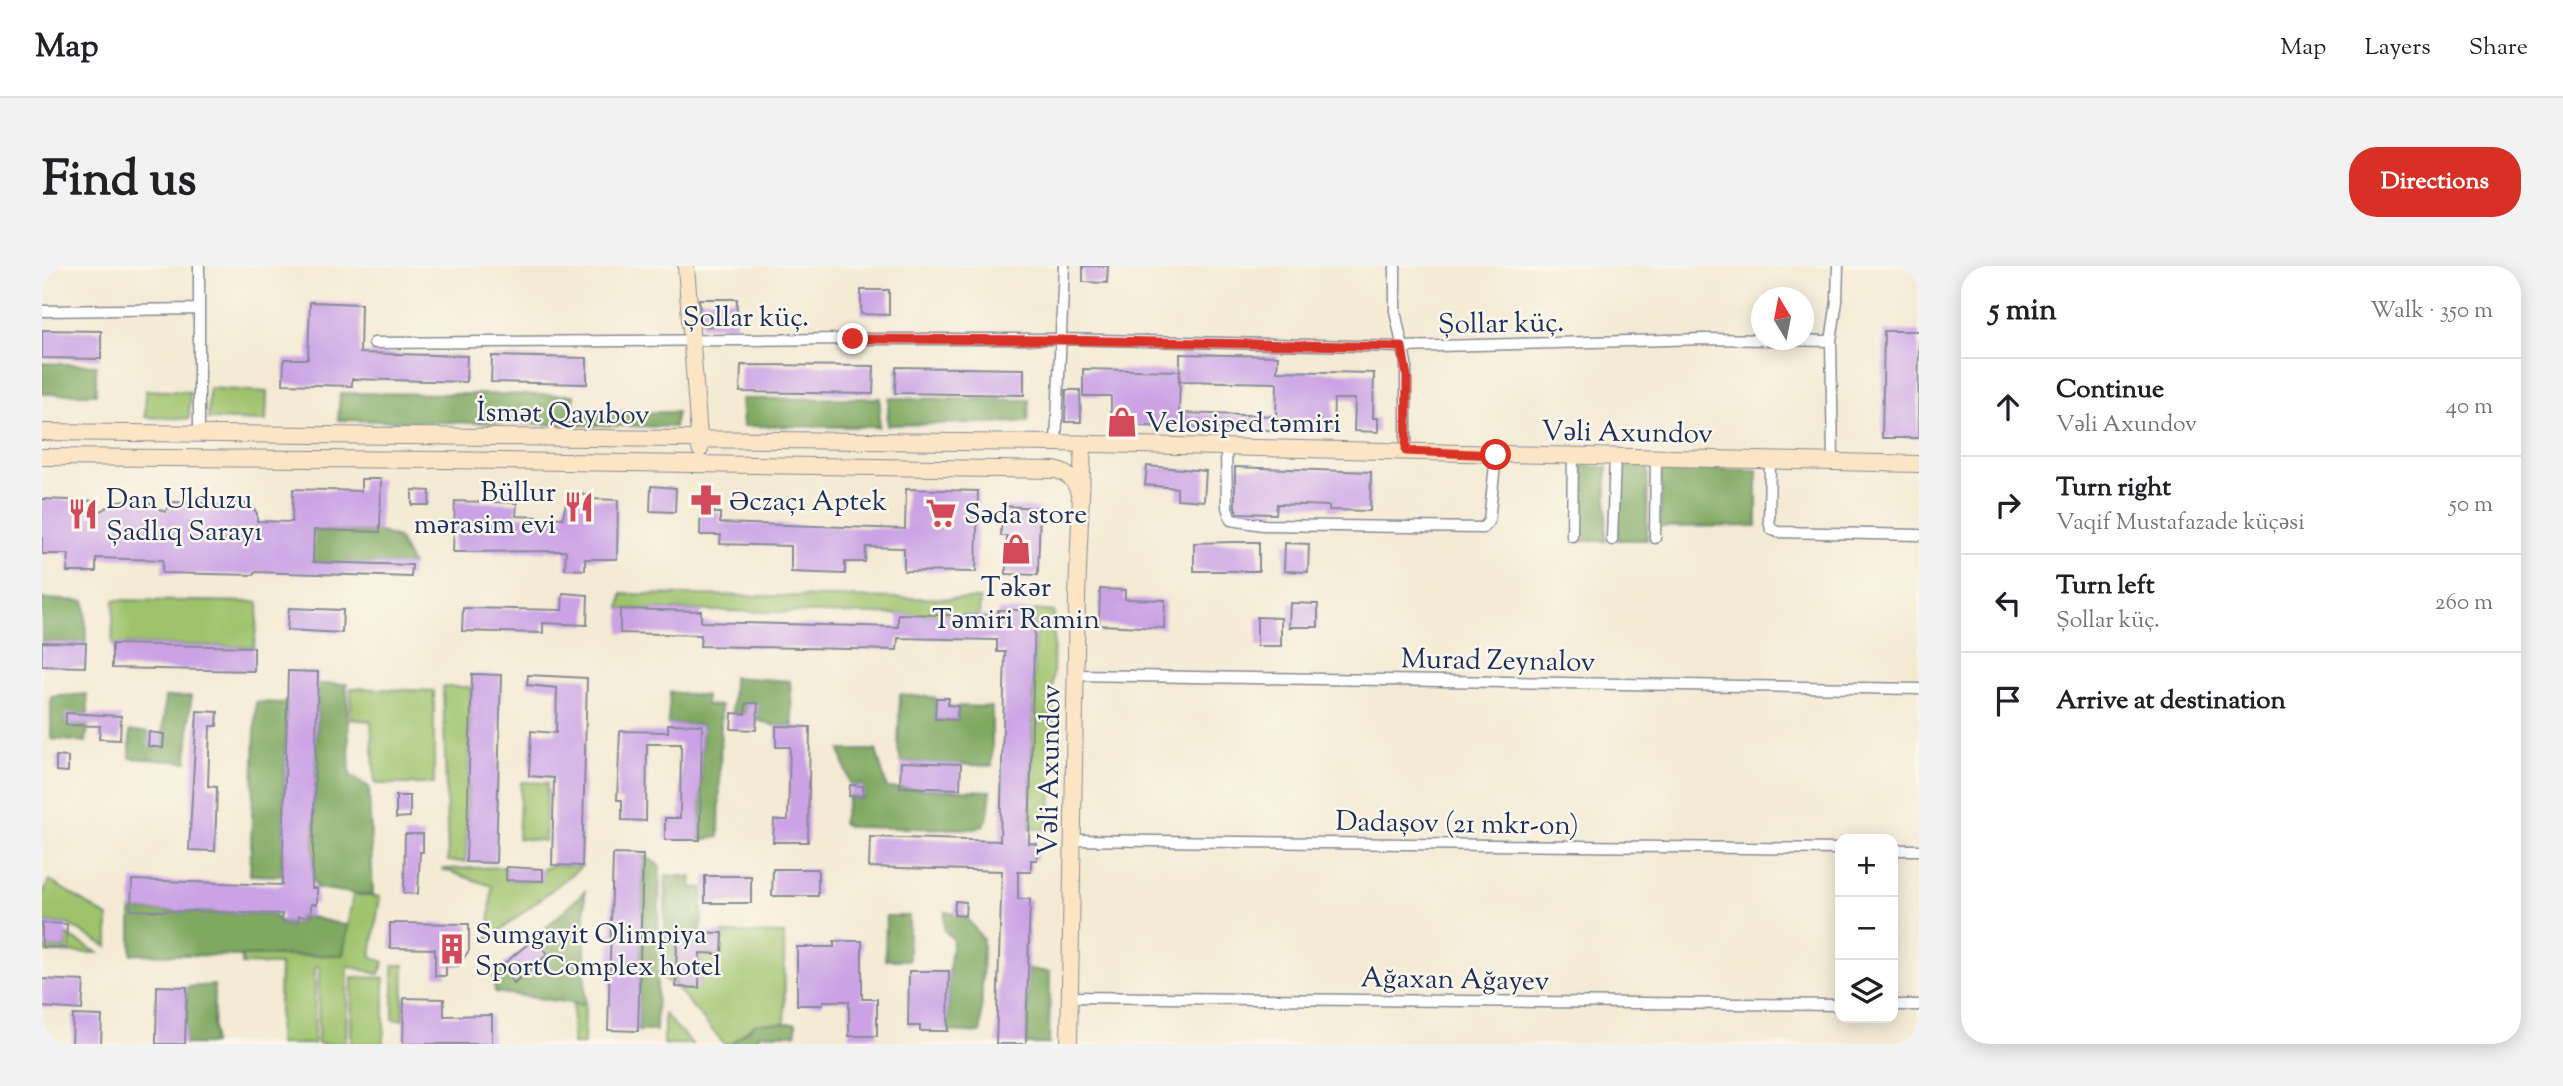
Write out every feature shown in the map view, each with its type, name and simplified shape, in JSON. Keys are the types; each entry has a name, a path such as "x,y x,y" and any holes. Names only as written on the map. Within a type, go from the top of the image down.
{"street":[{"path":"199,266 199,433"},
{"path":"686,266 700,464"},
{"path":"1055,470 1064,266"},
{"path":"1395,266 1395,311 1407,377 1406,451"},
{"path":"1833,462 1831,341 1837,301 1838,266"},
{"path":"42,311 199,309"},
{"name":"Şollar küç.","path":"374,343 692,339 1060,340 1402,347 1704,339 1831,341"},
{"name":"İsmət Qayıbov","path":"42,432 1083,445"},
{"path":"275,434 276,459"},
{"path":"444,436 444,460"},
{"path":"1055,470 1083,445"},
{"name":"Vəli Axundov","path":"1069,1044 1083,445 1919,464"},
{"path":"1226,448 1227,507 1231,520 1263,525 1483,528 1489,521 1496,455"},
{"path":"1572,536 1573,456"},
{"name":"İsmət Qayıbov","path":"42,457 444,460 1055,470"},
{"path":"1612,540 1615,457"},
{"path":"1655,538 1656,458"},
{"path":"1770,460 1771,529 1778,532 1919,536"},
{"path":"1055,470 1072,478 1080,498"},
{"name":"Murad Zeynalov","path":"1076,675 1919,689"},
{"name":"Dadaşov (21 mkr-on)","path":"1073,840 1835,849"},
{"path":"1898,850 1919,850"},
{"name":"Ağaxan Ağayev","path":"1070,998 1835,1004"},
{"path":"1898,1005 1919,1005"}],"green space":[{"path":"42,363 96,365 96,394 42,394"},
{"path":"209,388 267,392 266,421 208,419"},
{"path":"146,390 190,392 189,419 145,417"},
{"path":"340,393 574,395 573,413 677,412 674,427 338,420"},
{"path":"880,398 879,427 743,426 741,399"},
{"path":"889,398 1029,400 1028,422 887,425"},
{"path":"1580,466 1607,467 1606,541 1577,541"},
{"path":"1648,466 1647,540 1618,540 1619,467"},
{"path":"1662,468 1757,470 1757,526 1660,527"},
{"path":"314,530 380,532 398,538 412,565 267,561"},
{"path":"622,594 980,599 979,616 620,609"},
{"path":"42,599 85,601 86,643 42,642"},
{"path":"114,600 259,602 254,647 112,644"},
{"path":"1035,610 1054,612 1051,830 1030,828"},
{"path":"733,677 790,681 793,727 776,726 757,720 757,703 746,703 745,714 732,713"},
{"path":"318,684 347,684 350,775 369,787 373,896 317,888 312,877"},
{"path":"443,687 471,687 466,862 448,861"},
{"path":"351,688 434,691 434,784 375,784 371,721 351,719"},
{"path":"670,692 706,696 706,705 721,706 719,837 700,840 702,725 668,724"},
{"path":"87,694 88,714 66,714 66,724 88,726 86,742 51,739 51,697"},
{"path":"900,694 936,698 935,719 957,720 958,706 992,707 992,766 901,762 898,749"},
{"path":"191,696 187,762 130,758 130,731 149,732 162,747 165,697"},
{"path":"256,702 287,703 282,876 250,875"},
{"path":"840,750 876,750 887,788 991,791 988,816 984,825 974,829 850,827 842,823 849,796 863,797 863,786 850,785"},
{"path":"521,782 547,783 545,841 518,838"},
{"path":"643,855 660,866 656,1031 638,1031"},
{"path":"552,865 582,866 488,940 492,886 442,869 506,867 506,880 542,881 543,869"},
{"path":"666,875 692,877 691,887 703,888 701,932 677,932 676,987 663,979"},
{"path":"49,880 108,917 108,947 67,924 42,923 42,896"},
{"path":"585,891 585,1005 495,992 493,970 548,954 535,938"},
{"path":"353,894 380,897 371,956 384,962 379,974 348,966 346,1044 318,1044 319,966 315,966 314,1044 278,1044 280,965 242,964 242,956 342,955"},
{"path":"131,910 272,914 282,923 298,923 299,916 348,926 343,955 131,954"},
{"path":"945,912 965,916 983,939 981,1033 948,1031 949,971 953,939 944,930"},
{"path":"886,916 909,916 909,960 885,960"},
{"path":"723,933 784,934 785,1023 756,1023 731,1044 724,1044 676,987 699,987 700,953 722,954"},
{"path":"66,934 98,953 42,952 42,947 66,948"},
{"path":"393,965 404,965 403,1020 393,1020"},
{"path":"1028,969 1050,972 1049,1044 1026,1044"},
{"path":"352,977 384,978 384,1044 351,1044"},
{"path":"214,985 213,1044 185,1044 187,987"},
{"path":"573,1005 585,1005 584,1044 572,1044"},
{"path":"664,1014 692,1044 664,1044"},
{"path":"756,1023 796,1023 796,1034 759,1034 758,1044 731,1044"}],"building":[{"path":"1083,266 1108,266 1107,283 1083,282"},
{"path":"861,290 889,290 889,315 861,314"},
{"path":"699,299 737,299 736,326 701,326"},
{"path":"310,302 361,304 360,353 467,356 466,382 352,379 352,386 283,384 284,359 308,359"},
{"path":"42,330 101,331 101,359 42,358"},
{"path":"1884,331 1919,331 1918,438 1882,438"},
{"path":"1180,354 1278,356 1277,371 1374,373 1373,418 1378,418 1378,432 1354,431 1355,399 1334,399 1333,432 1111,425 1111,396 1083,396 1083,369 1180,371","holes":["1180,381 1277,383 1276,416 1179,413"]},
{"path":"492,356 587,358 587,384 491,382"},
{"path":"741,365 874,366 873,394 740,392"},
{"path":"896,367 1024,369 1024,395 895,393"},
{"path":"1066,390 1080,390 1081,422 1065,422"},
{"path":"1147,466 1206,471 1204,501 1177,499 1177,488 1145,485"},
{"path":"1235,467 1371,472 1370,511 1277,504 1276,514 1237,513"},
{"path":"361,479 381,479 380,532 314,530 313,562 412,565 411,577 255,572 254,575 162,573 163,560 96,558 96,572 67,572 69,554 42,554 42,499 98,501 97,513 118,501 132,499 145,501 165,512 173,502 216,504 222,512 232,503 248,504 257,513 257,521 292,522 293,489 361,491"},
{"path":"651,486 676,488 675,512 650,511"},
{"path":"906,489 978,491 976,572 904,571 904,548 866,547 865,562 845,562 845,574 791,572 791,546 720,544 721,535 700,535 701,495 715,495 714,513 720,513 720,523 905,529"},
{"path":"412,490 430,491 429,505 412,505"},
{"path":"581,494 592,499 618,500 617,559 585,559 585,570 565,569 566,551 453,552 455,501 517,503 516,516 563,518 566,501"},
{"path":"1002,506 1040,508 1038,575 1006,574 1007,536 1001,536"},
{"path":"1259,542 1259,571 1194,571 1194,543"},
{"path":"1285,543 1309,544 1308,572 1284,571"},
{"path":"1100,589 1125,590 1125,599 1165,600 1164,628 1099,625"},
{"path":"563,593 588,595 587,625 543,623 543,633 462,631 463,608 562,610"},
{"path":"1290,603 1318,604 1318,627 1289,627"},
{"path":"289,608 343,610 342,633 287,630"},
{"path":"620,609 701,611 701,622 898,627 898,614 998,616 998,610 1035,610 1029,843 1037,844 1037,860 1031,860 1031,872 1018,872 1018,899 1030,899 1026,1044 996,1044 1002,871 869,867 870,837 1000,841 1005,652 997,652 997,640 898,638 897,650 700,646 701,635 620,633"},
{"path":"1257,617 1281,618 1281,646 1257,646"},
{"path":"42,642 86,643 85,667 42,666"},
{"path":"112,644 254,647 254,671 112,668"},
{"path":"288,671 318,672 312,888 317,888 317,904 311,904 311,917 299,916 298,923 282,923 282,914 131,910 132,880 282,885"},
{"path":"472,674 501,675 496,863 466,862"},
{"path":"528,675 587,678 582,866 552,865 554,778 529,776 531,731 556,733 557,688 527,685"},
{"path":"936,698 949,698 948,705 958,706 957,720 935,719"},
{"path":"746,703 758,703 756,730 731,729 732,713 745,714"},
{"path":"197,711 218,712 217,726 210,726 208,786 217,787 215,851 189,850"},
{"path":"66,713 121,716 120,740 99,739 100,726 66,725"},
{"path":"668,724 702,725 700,840 665,840 665,818 680,818 681,744 647,744 646,821 622,820 622,800 617,800 620,731 668,732"},
{"path":"776,726 810,727 808,842 773,842 774,820 788,820 790,747 776,747"},
{"path":"149,732 164,734 163,748 148,746"},
{"path":"56,756 68,757 68,772 56,771"},
{"path":"901,762 961,764 960,789 900,787"},
{"path":"850,785 863,786 863,797 849,796"},
{"path":"396,796 410,796 410,817 396,818"},
{"path":"405,834 423,834 418,894 404,893"},
{"path":"613,854 643,855 638,1031 608,1030"},
{"path":"506,867 543,869 543,881 506,880"},
{"path":"773,869 818,869 818,896 772,896"},
{"path":"705,876 751,876 751,903 705,903"},
{"path":"955,901 966,902 965,916 954,915"},
{"path":"42,923 67,924 66,948 42,947"},
{"name":"Sumgayit Olimpiya SportComplex hotel","path":"390,923 469,924 469,950 459,966 446,966 446,976 435,976 435,949 390,948"},
{"path":"677,932 723,933 722,954 700,953 699,988 676,987"},
{"path":"535,938 548,954 514,983 500,967"},
{"path":"834,941 862,941 862,999 877,999 877,1036 849,1036 849,1001 797,1005 797,947 834,947"},
{"path":"909,971 949,971 948,1031 920,1031 920,1026 908,1026"},
{"path":"42,979 84,981 82,1010 42,1007"},
{"path":"157,986 187,987 185,1044 156,1044"},
{"path":"404,998 444,999 444,1016 492,1015 492,1044 403,1044"},
{"path":"73,1015 102,1016 101,1044 72,1044"}],"place":[{"name":"Velosiped təmiri","path":"1122,422"},
{"name":"Əczaçı Aptek","path":"706,500"},
{"name":"Büllur mərasim evi","path":"579,507"},
{"name":"Səda store","path":"941,513"},
{"name":"Dan Ulduzu Şadlıq Sarayı","path":"83,514"},
{"name":"Tәkәr Tәmiri Ramin","path":"1016,549"},
{"name":"Sumgayit Olimpiya SportComplex hotel","path":"452,949"}],"route":[{"path":"853,339 1402,347 1407,377 1406,451 1496,455"}]}
